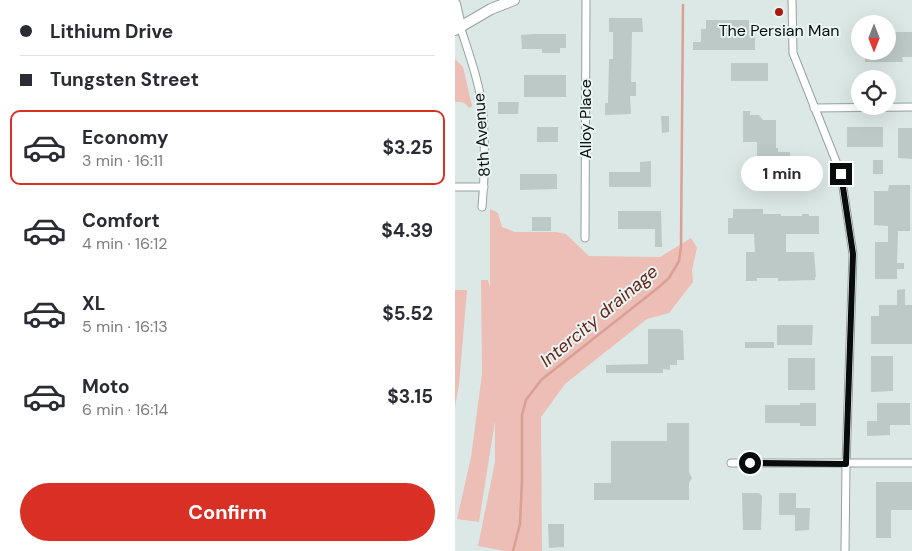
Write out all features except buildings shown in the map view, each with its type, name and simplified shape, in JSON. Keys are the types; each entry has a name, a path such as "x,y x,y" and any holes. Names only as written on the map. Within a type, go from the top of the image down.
{"main road":[{"path":"455,4 458,28 491,9 514,0"}],"street":[{"name":"Alloy Place","path":"585,238 586,0"},
{"path":"792,0 793,53 841,174 853,254 845,551"},
{"name":"8th Avenue","path":"455,187 484,186 483,112 473,65 458,28"},
{"path":"814,108 912,106"},
{"path":"482,207 484,186"},
{"path":"731,463 912,464"}],"shaded area":[{"path":"455,59 463,67 472,106 469,108 463,103 455,102"},
{"path":"490,209 498,213 502,227 515,232 555,232 566,234 589,256 660,257 691,238 697,248 692,270 693,282 669,313 647,319 565,384 541,417 542,551 505,551 478,546 495,462 495,421 479,522 457,519 471,457 482,374 481,280 488,280 490,287"},
{"path":"455,290 467,290 459,385 455,407"}],"waterway":[{"name":"Intercity drainage","path":"513,551 520,524 522,415 526,400 541,380 669,278 679,261 681,247 683,5"}],"place":[{"name":"The Persian Man","path":"779,12"}],"route":[{"path":"750,463 846,464 853,254 841,174"}]}
